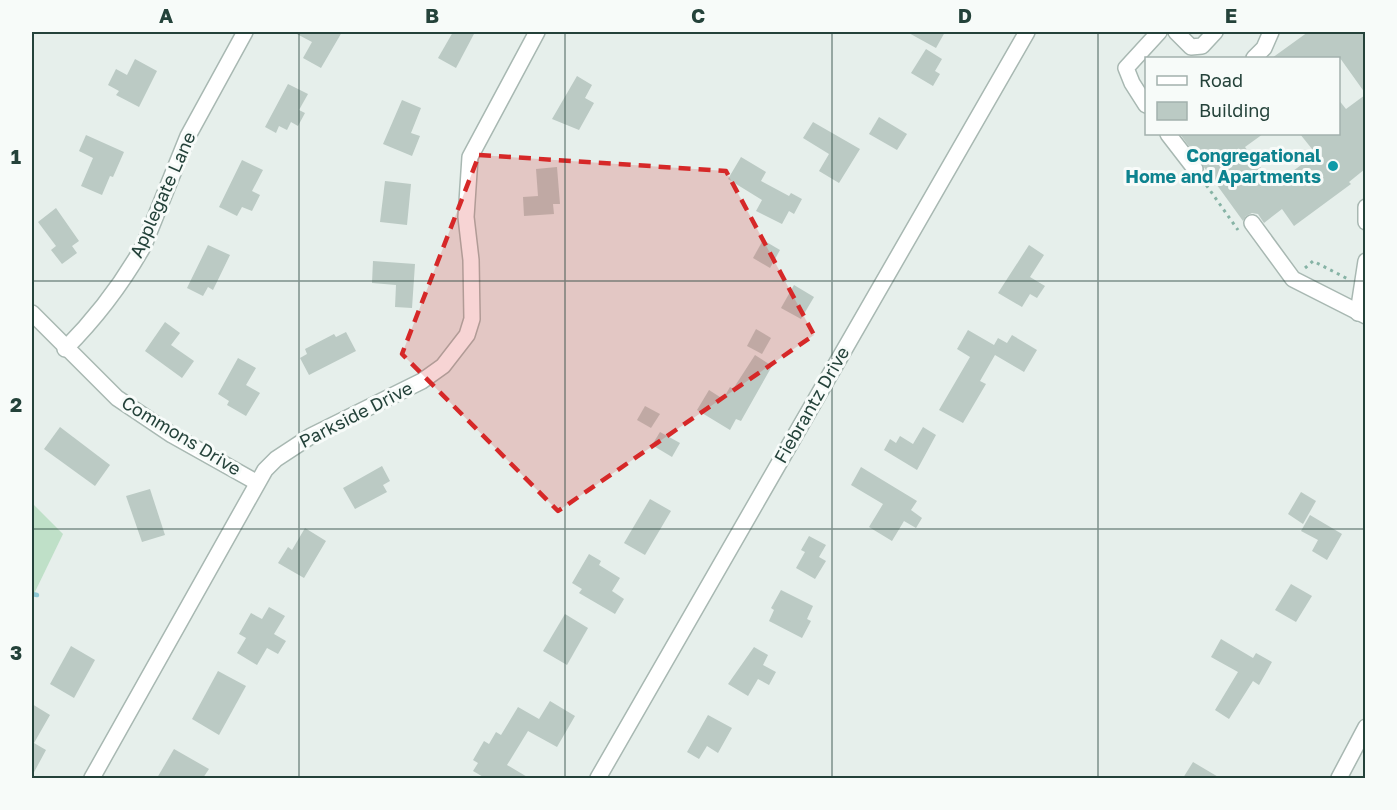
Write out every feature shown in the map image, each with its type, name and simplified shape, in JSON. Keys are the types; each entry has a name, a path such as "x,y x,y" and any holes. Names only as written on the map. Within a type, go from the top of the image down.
{"street":[{"name":"Applegate Lane","path":"65,349 112,296 135,261 144,245 188,136 245,32"},
{"name":"Parkside Drive","path":"92,778 240,515 256,482 276,459 304,440 422,381 443,366 467,335 472,319 471,260 466,217 470,157 537,32"},
{"name":"Fiebrantz Drive","path":"598,778 1027,32"},
{"path":"1145,103 1132,83 1126,68 1159,32"},
{"path":"1176,32 1206,57"},
{"path":"1191,47 1203,46 1215,32"},
{"path":"1255,57 1264,48 1271,32"},
{"path":"1169,135 1195,169"},
{"path":"1365,207 1365,222"},
{"path":"1252,223 1293,279 1362,315 1365,261"},
{"name":"Commons Drive","path":"32,313 65,349 111,393 153,423 256,482"},
{"path":"1338,778 1365,727"}],"path":[{"path":"1195,169 1239,231 1252,223"},
{"path":"1293,279 1313,261 1362,286"}],"highlighted area":[{"path":"479,155 726,171 814,335 558,511 402,354"}],"green space":[{"path":"32,503 63,534 32,598"}],"building":[{"path":"293,32 342,32 321,68 303,58 312,42"},
{"path":"453,32 475,32 456,68 438,58"},
{"path":"907,32 945,32 936,48"},
{"path":"1308,32 1365,32 1365,93 1340,57 1273,57"},
{"path":"926,49 942,59 935,71 940,74 933,86 911,73"},
{"path":"135,59 157,71 139,107 116,95 119,91 108,85 116,69 127,75"},
{"path":"577,76 592,85 585,98 594,103 579,130 552,119"},
{"path":"288,84 308,94 299,110 305,113 298,126 291,122 287,130 279,126 276,133 265,127"},
{"name":"Congregational Home and Apartments","path":"1365,95 1365,169 1349,182 1351,184 1294,226 1282,209 1264,223 1258,214 1252,213 1243,221 1181,135 1262,135 1245,147 1274,185 1316,154 1301,135 1340,135 1340,102 1346,109"},
{"path":"402,100 421,108 411,133 420,136 412,156 383,144"},
{"path":"879,117 907,134 897,150 869,134"},
{"path":"813,122 860,149 839,183 819,171 829,154 803,138"},
{"path":"86,135 124,152 102,195 81,186 93,158 79,151"},
{"path":"741,157 766,172 761,181 789,196 791,193 802,199 794,214 789,211 782,224 756,211 762,200 728,179"},
{"path":"242,160 263,170 252,191 260,195 252,211 242,207 237,216 219,207"},
{"path":"557,167 560,204 553,204 554,214 524,216 523,197 538,196 536,169"},
{"path":"385,181 411,184 407,225 380,222"},
{"path":"56,208 79,241 72,246 77,253 62,264 51,250 56,246 38,222"},
{"path":"763,240 780,250 770,268 753,258"},
{"path":"208,245 230,255 213,290 208,287 203,296 187,288"},
{"path":"1029,245 1044,255 1030,277 1045,286 1037,298 1030,294 1022,307 998,293"},
{"path":"373,261 415,264 412,308 395,307 396,285 372,283"},
{"path":"794,285 814,297 801,319 781,308"},
{"path":"165,322 180,333 171,345 194,361 182,378 145,351"},
{"path":"756,329 771,338 762,354 747,346"},
{"path":"968,330 994,345 998,338 1007,343 1012,335 1037,350 1024,372 995,355 980,381 986,384 963,423 939,410 970,357 957,349"},
{"path":"346,332 356,351 309,375 300,358 307,354 305,349 334,334 336,337"},
{"path":"755,355 772,366 741,421 736,419 730,430 697,410 709,390 723,399 730,387 733,389"},
{"path":"238,358 256,368 246,385 260,393 246,416 227,405 229,401 218,394"},
{"path":"645,406 660,414 651,428 637,420"},
{"path":"60,427 110,465 95,486 44,449"},
{"path":"923,427 936,435 917,470 884,450 890,439 896,443 900,436 913,444"},
{"path":"660,432 680,443 672,457 652,445"},
{"path":"382,466 390,481 383,485 387,492 355,509 343,488"},
{"path":"861,467 917,501 911,510 922,518 916,528 904,521 892,541 869,527 883,504 851,485"},
{"path":"150,489 165,535 142,542 126,496"},
{"path":"1301,492 1316,501 1303,524 1288,514"},
{"path":"650,499 671,511 645,555 624,543"},
{"path":"1310,515 1342,534 1327,560 1312,551 1318,540 1301,531"},
{"path":"305,528 326,541 304,578 278,563 288,547 292,550"},
{"path":"809,536 826,545 819,557 826,561 815,579 796,568 805,552 801,550"},
{"path":"589,554 601,561 599,565 620,578 612,591 624,599 615,614 579,593 582,589 572,583"},
{"path":"1291,584 1312,596 1296,622 1275,610"},
{"path":"781,590 813,606 807,619 811,621 802,638 769,621 774,610 771,608"},
{"path":"269,607 285,616 274,634 286,641 278,654 267,648 257,665 237,653 246,638 239,634 251,613 262,619"},
{"path":"565,614 588,628 567,665 543,651"},
{"path":"1221,639 1253,658 1256,653 1272,662 1259,685 1253,681 1229,719 1215,710 1238,672 1211,657"},
{"path":"71,646 95,660 74,698 50,684"},
{"path":"754,647 768,655 763,665 776,672 769,685 758,679 748,696 728,684"},
{"path":"218,671 246,686 219,735 192,719"},
{"path":"550,701 575,716 557,747 528,731 507,765 529,778 485,778 473,771 478,763 473,760 484,741 489,744 496,732 501,735 518,707 539,719"},
{"path":"32,704 50,715 34,743 46,750 32,776"},
{"path":"708,715 732,728 718,753 707,746 699,759 687,752"},
{"path":"174,749 209,769 203,778 157,778"},
{"path":"1193,762 1220,778 1183,778"}],"waterway":[{"path":"32,594 37,595"}],"place":[{"name":"Congregational Home and Apartments","path":"1333,166"}]}
